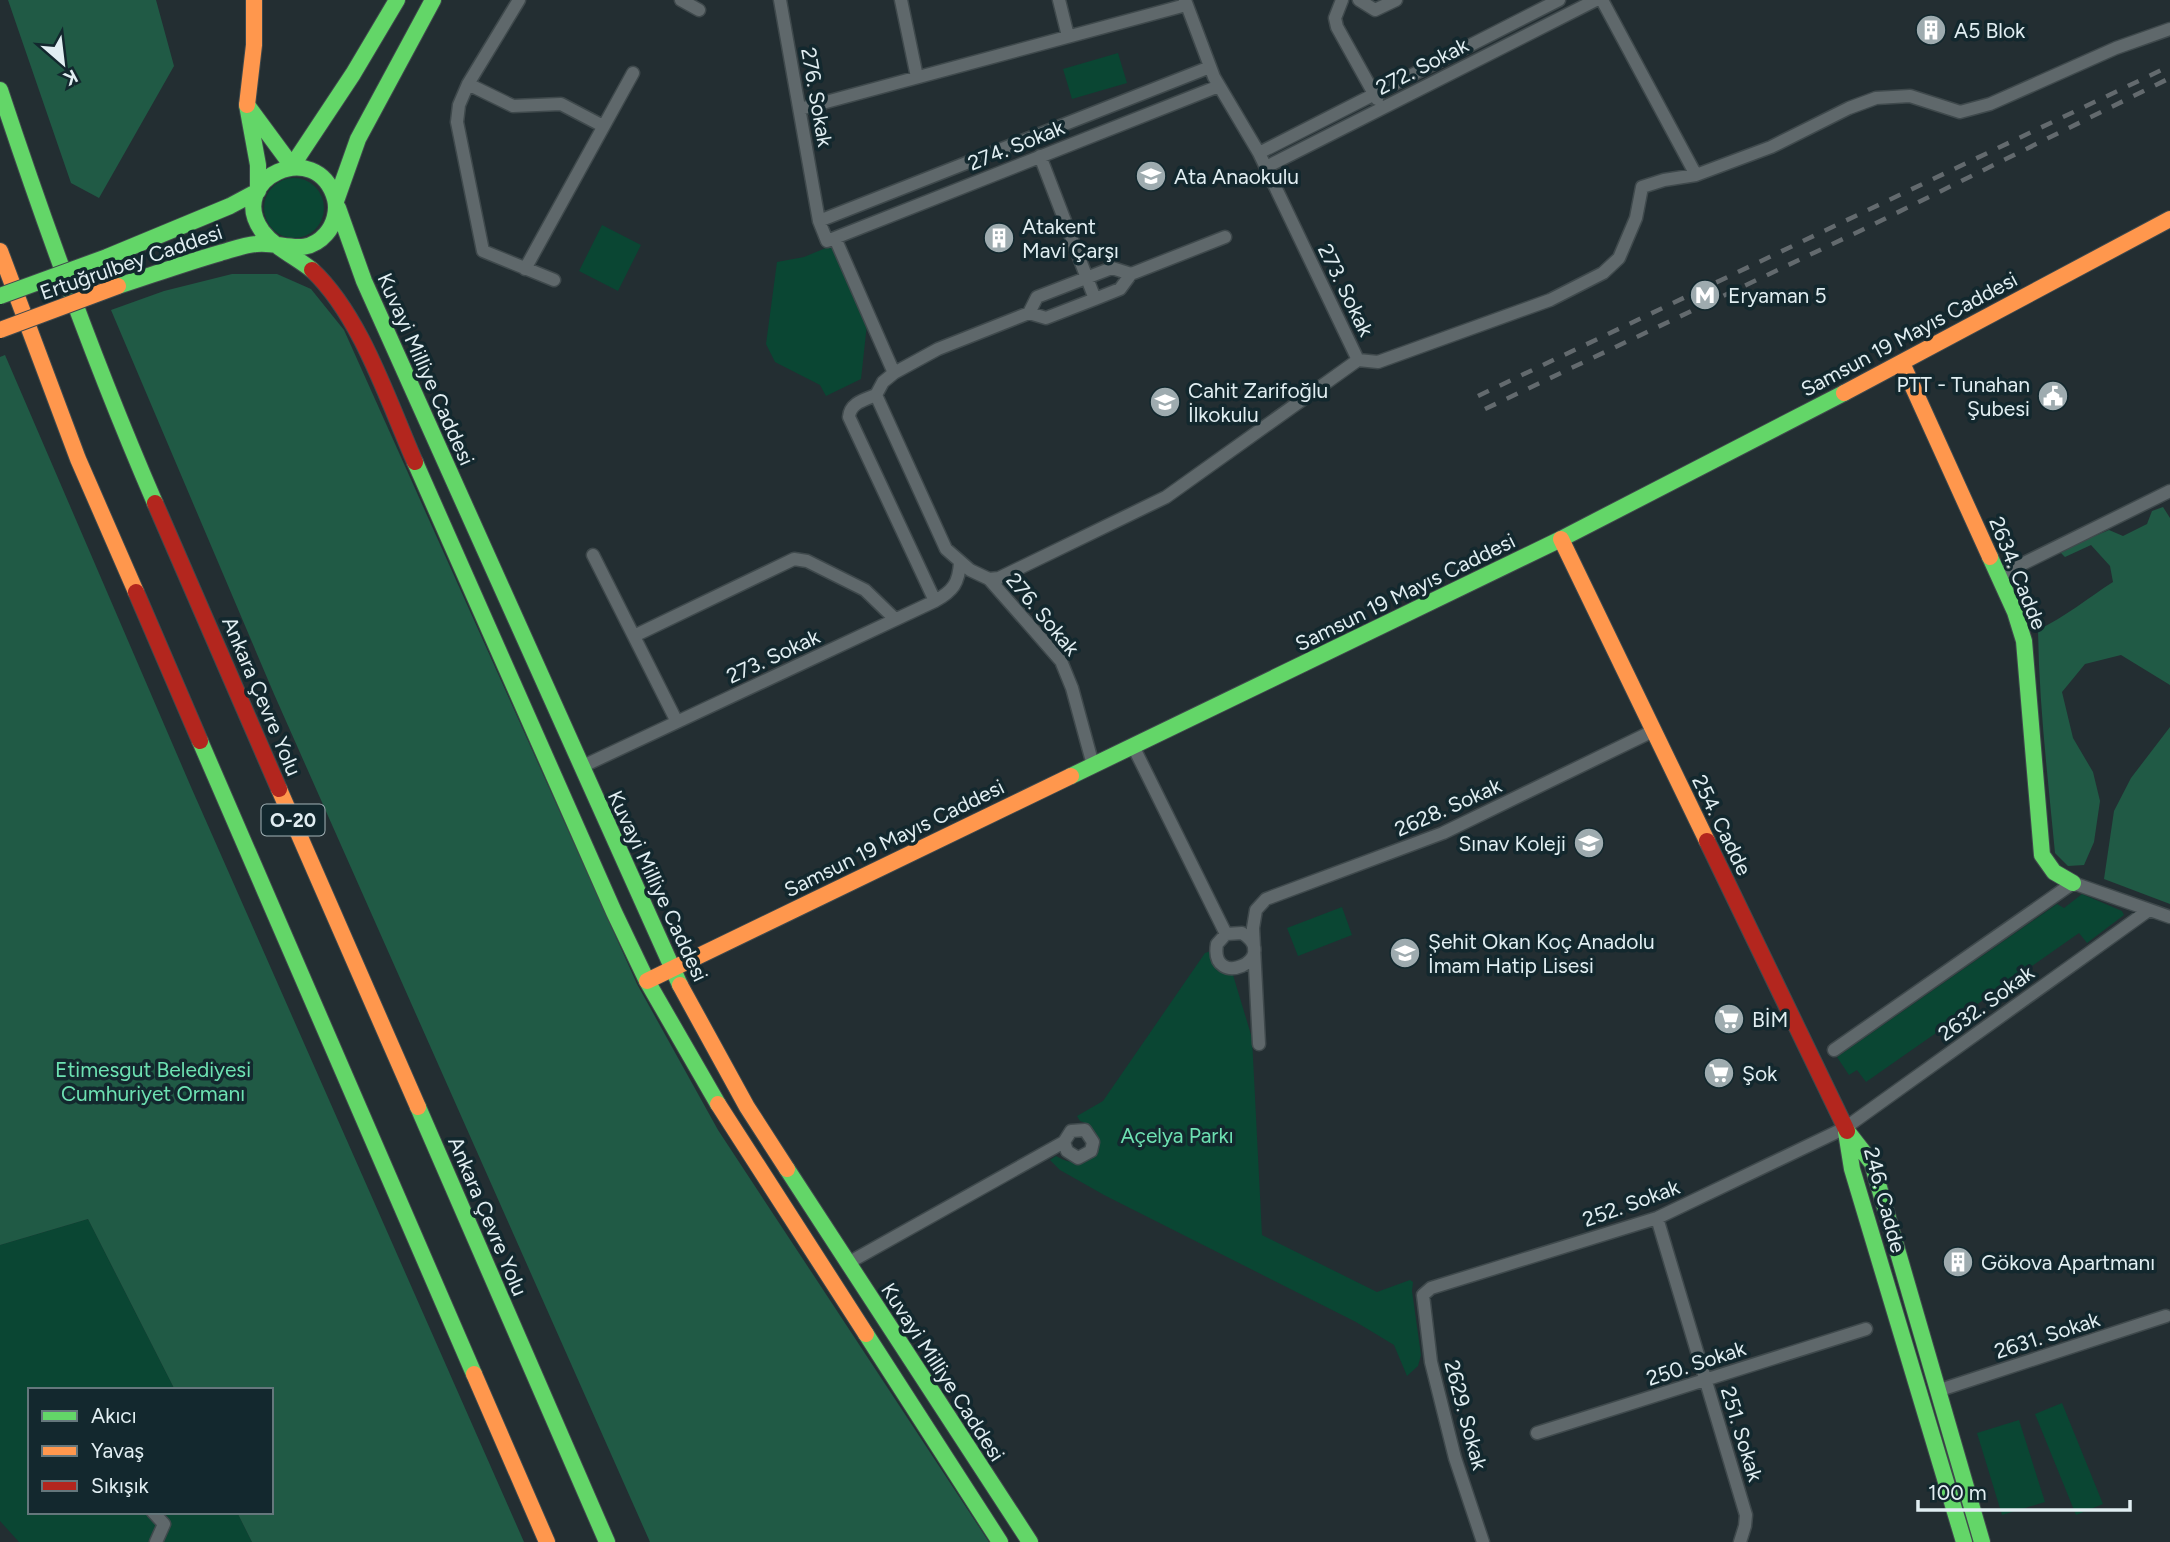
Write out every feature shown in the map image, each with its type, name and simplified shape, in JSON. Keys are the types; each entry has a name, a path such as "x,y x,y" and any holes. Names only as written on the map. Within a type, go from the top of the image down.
{"main road":[{"path":"254,0 254,45 247,105 258,165 255,216 260,228 278,245"},
{"name":"Ertuğrulbey Caddesi","path":"0,296 107,257 230,206 258,191 272,174 292,166 353,74 397,0"},
{"name":"Ertuğrulbey Caddesi","path":"0,330 118,286 239,247 263,243 303,248 325,236 332,226 336,201 358,139 433,0"},
{"name":"Ankara Çevre Yolu","path":"0,90 29,178 129,443 607,1542"},
{"path":"247,105 292,166 316,171 333,189 336,201"},
{"name":"Kuvayi Milliye Caddesi","path":"336,201 364,281 672,969 747,1107 1030,1542"},
{"name":"Samsun 19 Mayıs Caddesi","path":"648,981 1561,539 1902,363 2170,219"},
{"name":"Kuvayi Milliye Caddesi","path":"278,245 329,287 354,324 614,912 648,981 720,1107 1000,1542"},
{"name":"O-20","path":"0,251 78,458 547,1542"},
{"name":"2634. Cadde","path":"1902,363 2015,612 2024,641 2042,855 2054,872 2073,883"},
{"name":"254. Cadde","path":"1561,539 1845,1128"},
{"name":"246. Cadde","path":"1845,1128 1872,1163 1982,1542"},
{"name":"246. Cadde","path":"1845,1128 1852,1169 1964,1542"}],"street":[{"path":"519,0 468,84 458,105 457,122 483,251 554,280"},
{"path":"681,0 699,10"},
{"name":"276. Sokak","path":"780,0 819,221 831,239 894,373"},
{"path":"901,0 917,77"},
{"path":"1059,0 1068,36"},
{"path":"1342,0 1335,18 1337,27 1382,108"},
{"path":"1359,0 1376,10 1396,0"},
{"name":"272. Sokak","path":"1259,152 1559,0"},
{"name":"272. Sokak","path":"1266,167 1596,0"},
{"path":"1602,0 1696,175"},
{"path":"800,108 1185,2"},
{"name":"273. Sokak","path":"989,579 999,579 1166,497 1358,360 1259,152 1219,86 1185,2"},
{"path":"1358,360 1378,362 1550,300 1603,273 1619,258 1636,218 1642,187 1696,175 1771,147 1849,108 1876,98 1910,96 1960,112 1990,104 2116,48 2170,29"},
{"name":"274. Sokak","path":"819,221 1210,67"},
{"path":"525,269 632,73"},
{"path":"468,84 513,106 561,104 603,126"},
{"name":"274. Sokak","path":"831,239 1219,86"},
{"path":"1040,156 1095,299"},
{"path":"935,601 849,417 849,410 876,395 883,383 894,373 938,349 1029,313 1046,318 1095,299 1120,289 1131,274 1225,237"},
{"path":"1029,313 1037,297 1112,268 1131,274"},
{"name":"276. Sokak","path":"876,395 946,549 960,562 989,579 1061,661 1073,688 1093,765"},
{"path":"2000,575 2170,491"},
{"path":"593,555 677,722"},
{"path":"634,636 794,559 807,561 865,590 895,619"},
{"name":"273. Sokak","path":"581,767 950,593 960,576 960,562"},
{"name":"2628. Sokak","path":"1254,953 1256,910 1266,899 1443,833 1653,731"},
{"path":"1133,746 1226,934"},
{"path":"1834,1050 2073,883 2170,917"},
{"name":"2632. Sokak","path":"1845,1128 2149,910"},
{"path":"1254,953 1243,968 1231,969 1217,957 1216,951 1220,939 1226,934 1237,932 1247,936 1254,946 1259,1044"},
{"name":"252. Sokak","path":"1423,1295 1431,1288 1657,1218 1845,1128"},
{"path":"848,1264 1064,1142"},
{"name":"251. Sokak","path":"1657,1218 1746,1515 1740,1542"},
{"name":"2629. Sokak","path":"1423,1295 1431,1362 1455,1458 1483,1542"},
{"name":"2631. Sokak","path":"1940,1390 2166,1316"},
{"name":"250. Sokak","path":"1537,1433 1866,1329"},
{"path":"155,1514 164,1524 156,1542"}],"green space":[{"path":"8,0 156,0 174,66 99,198 71,183"},
{"path":"1118,53 1127,83 1072,99 1063,69"},
{"path":"294,178 311,183 319,191 324,208 319,225 311,233 294,238 277,233 269,225 264,208 269,191 277,183"},
{"path":"602,225 641,245 618,291 579,271"},
{"path":"833,245 867,324 861,379 826,396 820,385 775,362 766,344 777,262 804,257"},
{"path":"232,274 277,274 311,289 344,330 637,984 718,1130 989,1542 650,1542 274,694 111,310 164,291"},
{"name":"Etimesgut Belediyesi Cumhuriyet Ormanı","path":"5,355 191,787 524,1542 252,1542 238,1514 273,1514 273,1388 174,1388 88,1219 0,1245 0,357"},
{"path":"2163,507 2170,518 2170,685 2121,655 2085,664 2062,692 2073,738 2093,772 2100,801 2094,842 2084,865 2068,866 2055,853 2042,714 2038,630 2113,582 2110,566 2091,545 2065,557 2059,551 2109,530 2123,536 2147,524 2152,511"},
{"path":"2170,727 2170,904 2104,879 2114,811 2131,778"},
{"path":"2082,894 2122,911 2124,915 2087,943 2079,933 1866,1082 1857,1070 1849,1075 1837,1057 2057,904 2064,908"},
{"path":"1342,907 1352,935 1298,956 1287,928"},
{"name":"Açelya Parkı","path":"1211,951 1221,967 1233,975 1252,1038 1262,1235 1377,1292 1410,1280 1413,1282 1421,1355 1418,1366 1407,1376 1394,1345 1356,1322 1104,1195 1060,1170 1050,1160 1056,1156 1070,1162 1082,1162 1096,1151 1096,1134 1077,1116 1103,1101 1205,953"},
{"path":"88,1219 174,1388 28,1388 28,1514 238,1514 252,1542 19,1542 0,1521 0,1245"},
{"path":"2062,1403 2103,1504 2076,1515 2035,1414"},
{"path":"2019,1420 2045,1502 2002,1515 1977,1433"}],"railway":[{"path":"1478,396 2170,66"},
{"path":"1485,409 1862,230 2170,78"}],"traffic: fast":[{"path":"292,166 353,74 397,0"},
{"path":"336,201 358,139 433,0"},
{"path":"0,90 73,298 155,503"},
{"path":"258,191 258,165 247,105 292,166"},
{"path":"118,286 247,245 266,244 275,245 284,246 293,247 301,247 318,241 333,222 336,213 335,199 325,180 311,170 294,168 278,172 264,181 255,195 254,212 267,237 273,242 279,247 312,270"},
{"path":"107,257 230,206 258,191"},
{"path":"338,208 364,281 680,985"},
{"path":"0,296 107,257"},
{"path":"1071,776 1561,539 1844,393"},
{"path":"415,462 614,912 647,981 718,1104"},
{"path":"1990,557 2015,612 2024,641 2042,855 2054,872 2073,883"},
{"path":"200,741 474,1374"},
{"path":"418,1107 607,1542"},
{"path":"1847,1131 1872,1163 1982,1542"},
{"path":"1846,1132 1852,1169 1964,1542"},
{"path":"787,1169 1030,1542"},
{"path":"866,1334 1000,1542"}],"traffic: slow":[{"path":"247,105 254,45 254,0"},
{"path":"1844,393 2170,219"},
{"path":"0,251 78,459 136,592"},
{"path":"0,330 118,286"},
{"path":"1902,363 1990,557"},
{"path":"1561,539 1707,841"},
{"path":"647,981 1071,776"},
{"path":"279,789 418,1107"},
{"path":"680,985 747,1107 787,1169"},
{"path":"718,1104 866,1334"},
{"path":"474,1374 547,1542"}],"traffic: jam":[{"path":"312,270 345,311 359,335 415,462"},
{"path":"155,503 279,789"},
{"path":"136,592 200,741"},
{"path":"1707,841 1847,1131"}],"place":[{"name":"A5 Blok","path":"1931,30"},
{"name":"Ata Anaokulu","path":"1151,176"},
{"name":"Atakent Mavi Çarşı","path":"999,238"},
{"name":"Eryaman 5","path":"1705,295"},
{"name":"PTT - Tunahan Şubesi","path":"2053,396"},
{"name":"Cahit Zarifoğlu İlkokulu","path":"1165,402"},
{"name":"Sınav Koleji","path":"1589,843"},
{"name":"Şehit Okan Koç Anadolu İmam Hatip Lisesi","path":"1405,953"},
{"name":"BİM","path":"1729,1019"},
{"name":"Şok","path":"1719,1073"},
{"name":"Gökova Apartmanı","path":"1958,1262"}]}
